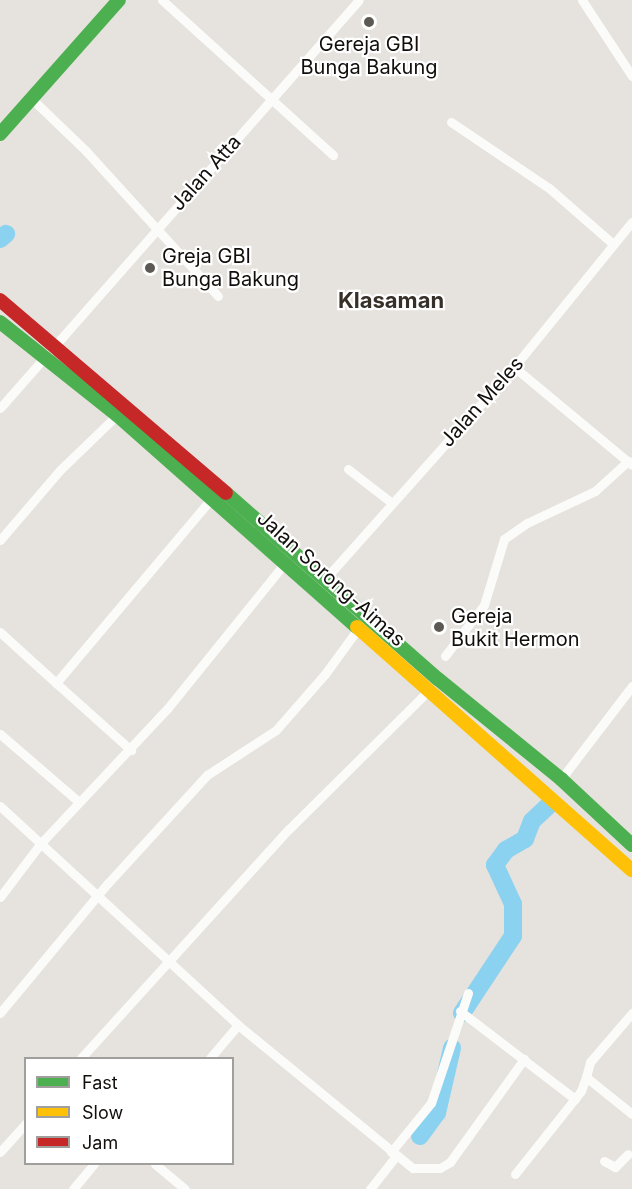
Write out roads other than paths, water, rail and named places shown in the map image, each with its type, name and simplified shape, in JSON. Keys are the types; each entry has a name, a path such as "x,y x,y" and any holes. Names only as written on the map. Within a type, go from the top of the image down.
{"highway":[{"path":"0,134 119,0"},
{"name":"Jalan Sorong-Aimas","path":"0,300 326,578 438,679 561,778 632,845"},
{"name":"Jalan Sorong-Aimas","path":"0,322 117,415 357,630 632,870"}],"street":[{"path":"162,0 333,155"},
{"name":"Jalan Atta","path":"0,408 52,345 359,0"},
{"path":"582,0 632,76"},
{"path":"32,99 86,151 218,296"},
{"path":"451,122 549,188 613,244"},
{"name":"Jalan Meles","path":"326,578 585,285 613,244 632,222"},
{"path":"445,656 484,605 504,539 527,524 595,491 630,463 514,367"},
{"path":"0,540 60,470 117,415"},
{"path":"348,469 392,504"},
{"path":"56,683 211,499"},
{"path":"0,897 41,843 131,750 284,564"},
{"path":"0,1013 98,894 207,775 276,730 357,630"},
{"path":"0,632 131,750"},
{"path":"83,1057 168,958 289,829 428,692 438,679"},
{"path":"561,778 632,686"},
{"path":"0,734 79,802"},
{"path":"0,806 168,958 238,1025 353,1116 393,1154 413,1168 440,1168 450,1162 524,1059"},
{"path":"370,1189 431,1103 464,1013 468,993"},
{"path":"464,1013 574,1099"},
{"path":"515,1174 574,1099 586,1077 590,1062 632,1013"},
{"path":"212,1057 238,1025"},
{"path":"586,1077 632,1114"},
{"path":"0,1152 24,1125"},
{"path":"604,1161 615,1167 631,1153"},
{"path":"73,1189 93,1165"},
{"path":"156,1165 173,1185 185,1189"}],"waterway":[{"path":"0,239 6,234"},
{"path":"462,1013 513,936 513,904 495,865 506,850 525,839 532,821 550,804"},
{"path":"420,1136 437,1113 452,1048"}],"place":[{"name":"Gereja GBI Bunga Bakung","path":"369,22"},
{"name":"Greja GBI Bunga Bakung","path":"150,268"},
{"name":"Gereja Bukit Hermon","path":"439,627"}],"district":[{"name":"Klasaman","path":"391,301"}]}
